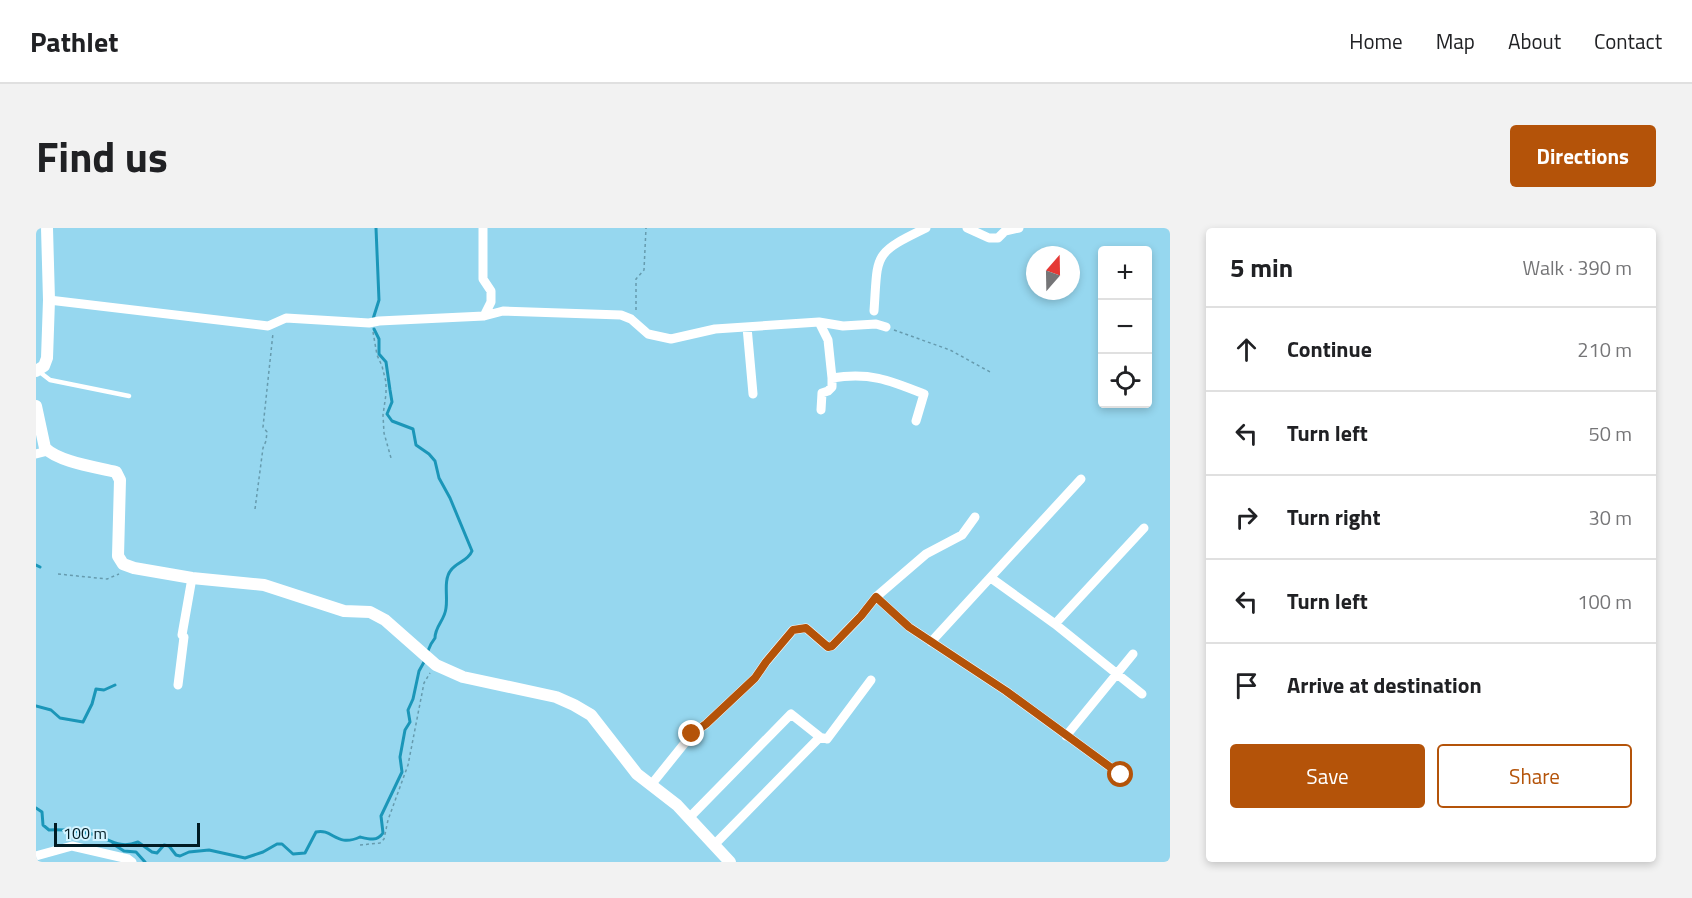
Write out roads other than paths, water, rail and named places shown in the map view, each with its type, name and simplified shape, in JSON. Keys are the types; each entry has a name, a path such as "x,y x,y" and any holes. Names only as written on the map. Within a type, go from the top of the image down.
{"street":[{"path":"36,370 44,366 47,358 47,228"},
{"path":"483,228 483,279 491,291 491,302 484,316"},
{"path":"874,311 880,256 894,244 926,228"},
{"path":"967,228 989,238 998,238 1005,231 1018,228"},
{"path":"48,300 268,326 286,318 369,323 484,316 503,311 621,315 631,319 648,334 671,339 716,329 819,322 843,326 876,324 886,327"},
{"path":"819,322 828,340 832,378 832,387 822,393 821,410"},
{"path":"747,327 753,394"},
{"path":"832,378 852,375 872,376 924,394 916,421"},
{"path":"36,406 45,448 42,453 116,472 120,480 118,556 123,564 192,578 264,585 344,611 370,612 385,620 436,665 463,677 556,697 574,705 591,715 637,774 677,805 730,862"},
{"path":"931,642 1081,479"},
{"path":"651,784 692,734 706,724 755,678 793,630 806,628 828,647 832,646 876,597 926,554 962,536 975,517"},
{"path":"1055,624 1144,528"},
{"path":"178,685 184,637 182,635 192,578"},
{"path":"991,578 1055,624 1142,694"},
{"path":"876,597 909,627 1006,691 1121,775"},
{"path":"1066,736 1133,654"},
{"path":"689,818 791,714 827,739 871,681"},
{"path":"714,845 820,736"},
{"path":"36,856 72,846 128,859 132,862"}],"lane":[{"path":"36,370 50,380 129,396"}],"waterway":[{"path":"373,319 379,300 376,228"},
{"path":"374,329 379,339 379,354 386,362 392,402 387,414 392,421 413,429 416,445 435,461 439,478 472,551 468,557 453,567 449,574 446,583 445,612 427,653"},
{"path":"36,565 40,567"},
{"path":"36,808 42,812 43,825 49,830 68,830 96,835 123,845 138,842 157,853 164,845 169,846 176,855 180,856 189,852 209,850 245,858 277,844 282,844 293,854 305,853 316,832 327,833 345,840 360,837 378,838 383,833 381,816 402,772 400,757 405,730 410,722 408,710 413,699 419,671 424,662"},
{"path":"36,706 51,710 60,718 83,722 96,689 104,690 115,685"},
{"path":"113,844 124,851 136,852 145,862"}]}
